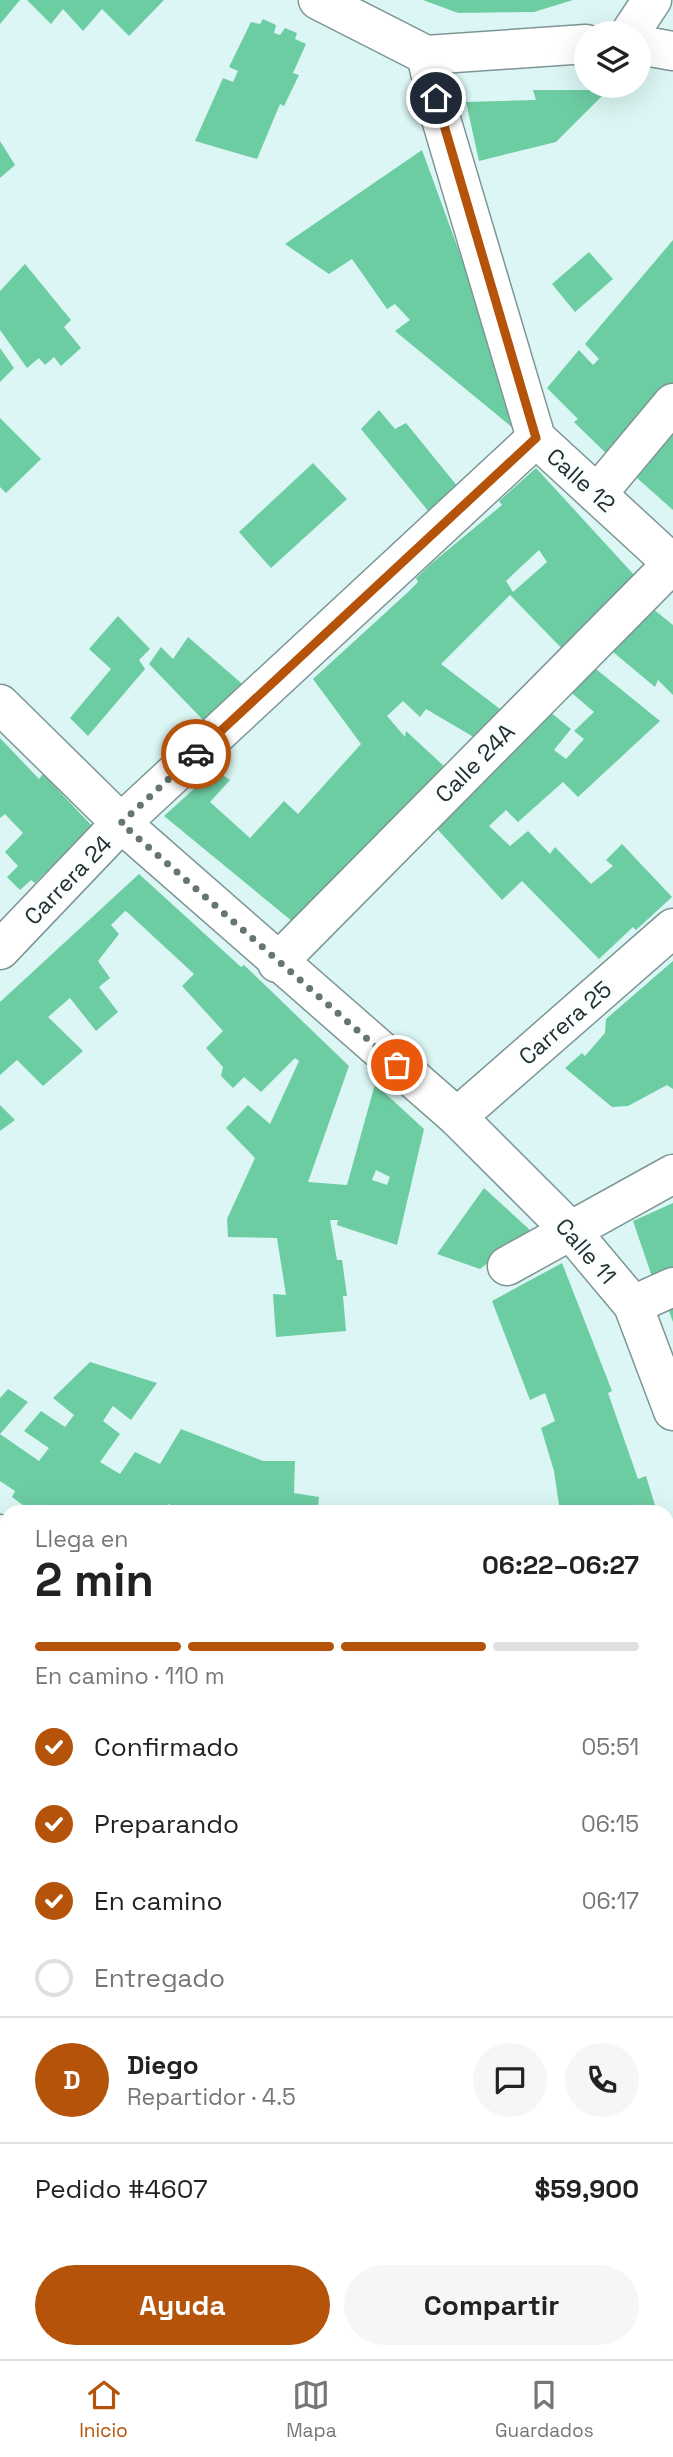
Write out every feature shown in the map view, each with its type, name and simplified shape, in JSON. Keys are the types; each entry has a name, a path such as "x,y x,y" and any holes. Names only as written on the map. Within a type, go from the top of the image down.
{"street":[{"path":"318,0 426,55 574,45"},
{"path":"637,21 652,0"},
{"path":"651,47 673,51"},
{"name":"Calle 12","path":"426,55 441,120 536,438 673,564"},
{"path":"597,494 673,403"},
{"name":"Carrera 24","path":"0,950 121,823 536,438"},
{"name":"Calle 24A","path":"277,962 673,564"},
{"name":"Calle 11","path":"0,704 121,823 457,1117 569,1230 633,1305 671,1402"},
{"name":"Carrera 25","path":"457,1117 673,928"},
{"path":"507,1266 673,1174"},
{"path":"633,1305 673,1287"}],"building":[{"path":"0,0 20,0 0,24"},
{"path":"27,0 164,0 129,36 102,9 83,31 63,9 51,24"},
{"path":"423,0 573,0 534,12 458,13"},
{"path":"263,19 276,25 274,33 280,35 285,28 297,33 295,39 306,44 293,73 299,75 284,106 280,104 257,159 195,141 223,78 233,82 238,71 229,67 251,22 260,24"},
{"path":"533,90 574,90 574,98 600,98 556,142 479,161 466,102 536,100"},
{"path":"0,141 15,165 0,178"},
{"path":"422,150 475,295 519,433 395,331 410,320 395,304 387,309 352,259 329,274 285,244"},
{"path":"673,240 673,388 613,460 574,422 578,419 547,388 579,350 593,365 599,359 585,344"},
{"path":"589,252 613,279 575,312 552,284"},
{"path":"25,264 71,320 64,327 81,348 61,366 54,357 45,365 39,358 27,368 0,330 0,291"},
{"path":"0,348 14,368 0,382"},
{"path":"379,410 395,429 406,423 458,487 429,512 361,429"},
{"path":"0,418 41,459 6,493 0,487"},
{"path":"673,432 673,510 637,478"},
{"path":"313,463 347,499 271,568 239,532"},
{"path":"536,468 647,589 569,656 510,595 441,664 504,712 477,739 426,709 420,717 403,701 387,716 405,737 406,731 446,768 293,922 164,816 215,770 230,780 210,802 250,838 284,801 298,814 361,744 313,679 407,593 418,582 416,578 432,563 502,505 499,501","holes":["539,550 547,562 513,592 506,581"]},
{"path":"643,601 673,625 673,695 658,680 655,687 601,642"},
{"path":"118,616 150,649 139,660 145,669 88,736 70,718 111,669 89,649"},
{"path":"188,637 247,688 206,723 149,664 161,647 173,659"},
{"path":"591,665 660,721 578,797 563,782 518,822 506,810 489,826 510,846 528,831 550,854 555,847 591,884 613,866 606,860 622,844 672,897 636,930 633,927 599,959 522,881 502,900 429,820 544,707 571,729 554,750 566,759 584,739 574,731 594,712 567,689"},
{"path":"0,738 39,779 43,774 92,826 35,883 31,880 20,890 7,877 18,866 5,852 23,833 5,814 0,818"},
{"path":"139,874 241,967 244,965 349,1066 308,1182 347,1185 375,1084 424,1129 397,1245 337,1225 338,1220 330,1220 337,1260 342,1260 347,1296 343,1296 346,1331 276,1337 273,1294 286,1295 277,1238 228,1237 227,1219 255,1158 226,1128 248,1105 270,1124 299,1061 295,1058 261,1092 244,1077 233,1088 221,1076 223,1067 206,1048 223,1031 182,986 194,974 125,911 111,925 119,934 98,961 110,978 99,987 118,1012 96,1031 70,998 48,1017 83,1051 43,1086 17,1060 0,1075 0,1002","holes":["376,1170 390,1177 387,1185 372,1180"]},
{"path":"673,961 673,1089 667,1085 628,1106 612,1107 565,1068 582,1053 585,1056 605,1033 606,1019"},
{"path":"0,1105 15,1120 0,1131"},
{"path":"484,1188 530,1230 480,1269 437,1254"},
{"path":"673,1203 673,1322 663,1295 659,1297 633,1221"},
{"path":"562,1263 612,1391 608,1393 638,1479 646,1476 655,1505 559,1505 554,1471 541,1428 555,1421 545,1393 530,1400 492,1301"},
{"path":"90,1362 157,1383 131,1420 113,1406 103,1421 120,1434 100,1462 120,1474 135,1452 160,1464 181,1429 263,1461 295,1461 294,1493 319,1497 318,1505 23,1505 12,1497 15,1491 0,1481 0,1434 39,1461 49,1448 24,1431 41,1411 65,1427 74,1415 53,1398"},
{"path":"8,1389 28,1402 0,1434 0,1398"}],"way so far":[{"path":"196,754 121,823 397,1065"}],"route":[{"path":"196,754 536,438 436,98"}]}
